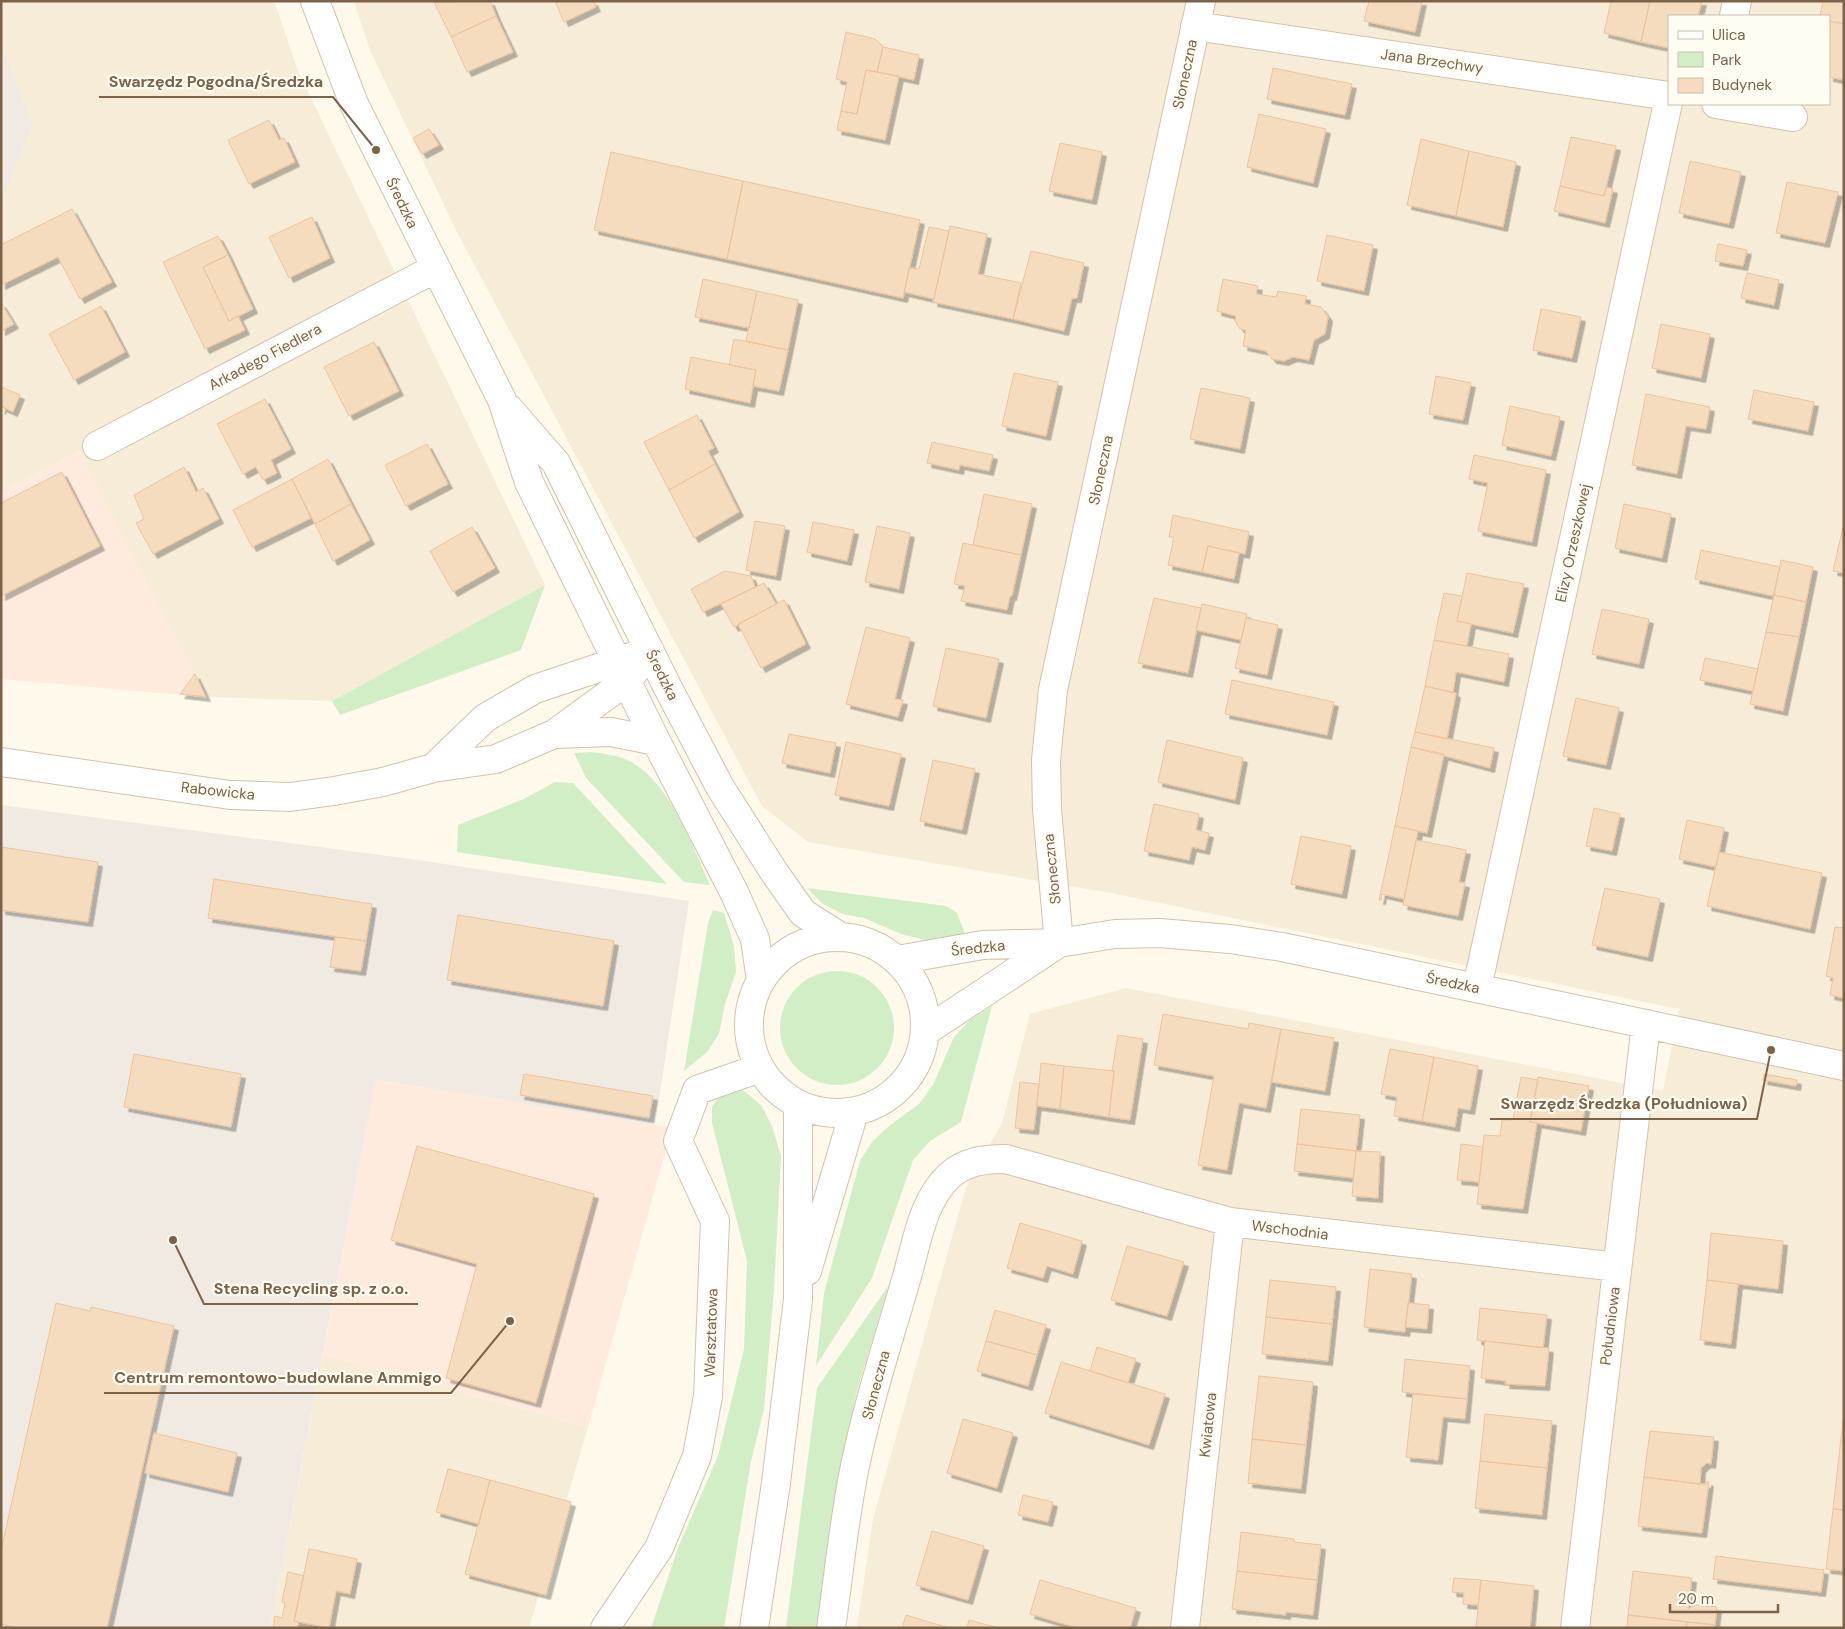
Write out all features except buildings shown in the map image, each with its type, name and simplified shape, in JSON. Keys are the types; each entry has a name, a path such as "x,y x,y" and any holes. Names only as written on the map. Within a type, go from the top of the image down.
{"street":[{"name":"Średzka","path":"315,1 354,104 434,268 502,400 529,482 756,939 761,981"},
{"path":"1734,15 1737,1"},
{"name":"Jana Brzechwy","path":"1198,14 1668,97"},
{"name":"Słoneczna","path":"1059,943 1047,810 1046,760 1053,690 1198,14"},
{"name":"Elizy Orzeszkowej","path":"1477,988 1668,102"},
{"path":"1723,105 1793,117"},
{"name":"Arkadego Fiedlera","path":"97,446 434,268"},
{"name":"Średzka","path":"502,400 556,463 720,787 774,872 803,913 840,936"},
{"name":"Rabowicka","path":"1,762 230,795 290,797 383,782 432,768 496,759 554,734 623,671 650,651"},
{"name":"Rabowicka","path":"432,768 485,718 535,689 623,671"},
{"name":"Rabowicka","path":"554,734 611,732 656,741"},
{"name":"Średzka","path":"897,960 983,945 1059,943 1115,934 1160,933 1230,939 1477,988 1844,1066"},
{"path":"840,936 871,943 897,960 915,982 922,1002 926,1031 921,1054 911,1075 896,1092 876,1105 854,1112 826,1113 798,1105 776,1089 760,1068 752,1050 749,1031 749,1011 755,992 776,961 790,950 806,942 840,936"},
{"name":"Średzka","path":"926,1031 1059,943"},
{"name":"Południowa","path":"1575,1628 1646,1024"},
{"name":"Warsztatowa","path":"605,1628 659,1548 697,1456 708,1396 715,1221 678,1141 698,1090 760,1068"},
{"path":"754,1628 776,1483 798,1299 798,1105"},
{"path":"798,1299 854,1112"},
{"name":"Wschodnia","path":"970,1163 985,1159 1006,1159 1230,1222 1617,1267"},
{"name":"Słoneczna","path":"832,1628 854,1468 872,1396 928,1207 948,1176 970,1163"},
{"name":"Kwiatowa","path":"1185,1628 1230,1222"}],"shaded area":[{"path":"1,1 274,1 298,71 545,585 332,701 206,697 79,451 1,493 1,203 33,125 1,45"},
{"path":"354,1 1844,1 1844,1628 857,1628 873,1519 966,1187 1002,1123 1030,1014 1126,988 1663,1091 1679,1009 1111,893 808,842 762,806 457,232 369,48"},
{"path":"1,45 33,125 1,203"},
{"path":"79,451 206,697 1,679 1,493"},
{"path":"1,805 418,860 689,901 655,1125 376,1079 270,1628 1,1628"},
{"path":"376,1078 672,1128 588,1427 323,1355"},
{"path":"323,1355 588,1427 529,1628 270,1628"}],"green space":[{"path":"545,585 521,650 340,715 332,701"},
{"path":"591,752 625,759 641,768 654,781 677,814 710,885 684,882 586,778 574,753"},
{"path":"555,782 573,783 667,884 457,852 458,825 524,799"},
{"path":"807,888 946,906 957,913 967,939 925,940 901,934 864,918 843,914 823,904"},
{"path":"713,910 724,913 734,946 736,972 725,1004 719,1034 707,1052 684,1071 708,923"},
{"path":"837,971 859,975 877,988 890,1006 894,1028 890,1050 877,1068 859,1081 837,1085 815,1081 797,1068 784,1050 780,1028 784,1006 797,988 815,975"},
{"path":"992,1006 961,1122 930,1141 913,1160 872,1278 816,1366 824,1293 860,1161 872,1142 889,1126 919,1104 933,1085 954,1037 970,1020"},
{"path":"736,1089 744,1091 761,1105 772,1126 781,1156 774,1289 764,1409 751,1461 724,1628 651,1628 678,1548 718,1456 744,1349 747,1261 712,1123 712,1107 719,1097"},
{"path":"889,1285 857,1391 841,1469 820,1628 786,1628 817,1388"}],"place":[{"name":"Swarzędz Pogodna/Średzka","path":"376,150"},
{"name":"Swarzędz Średzka (Południowa)","path":"1771,1050"},
{"name":"Stena Recycling sp. z o.o.","path":"173,1240"},
{"name":"Centrum remontowo-budowlane Ammigo","path":"510,1321"}]}
